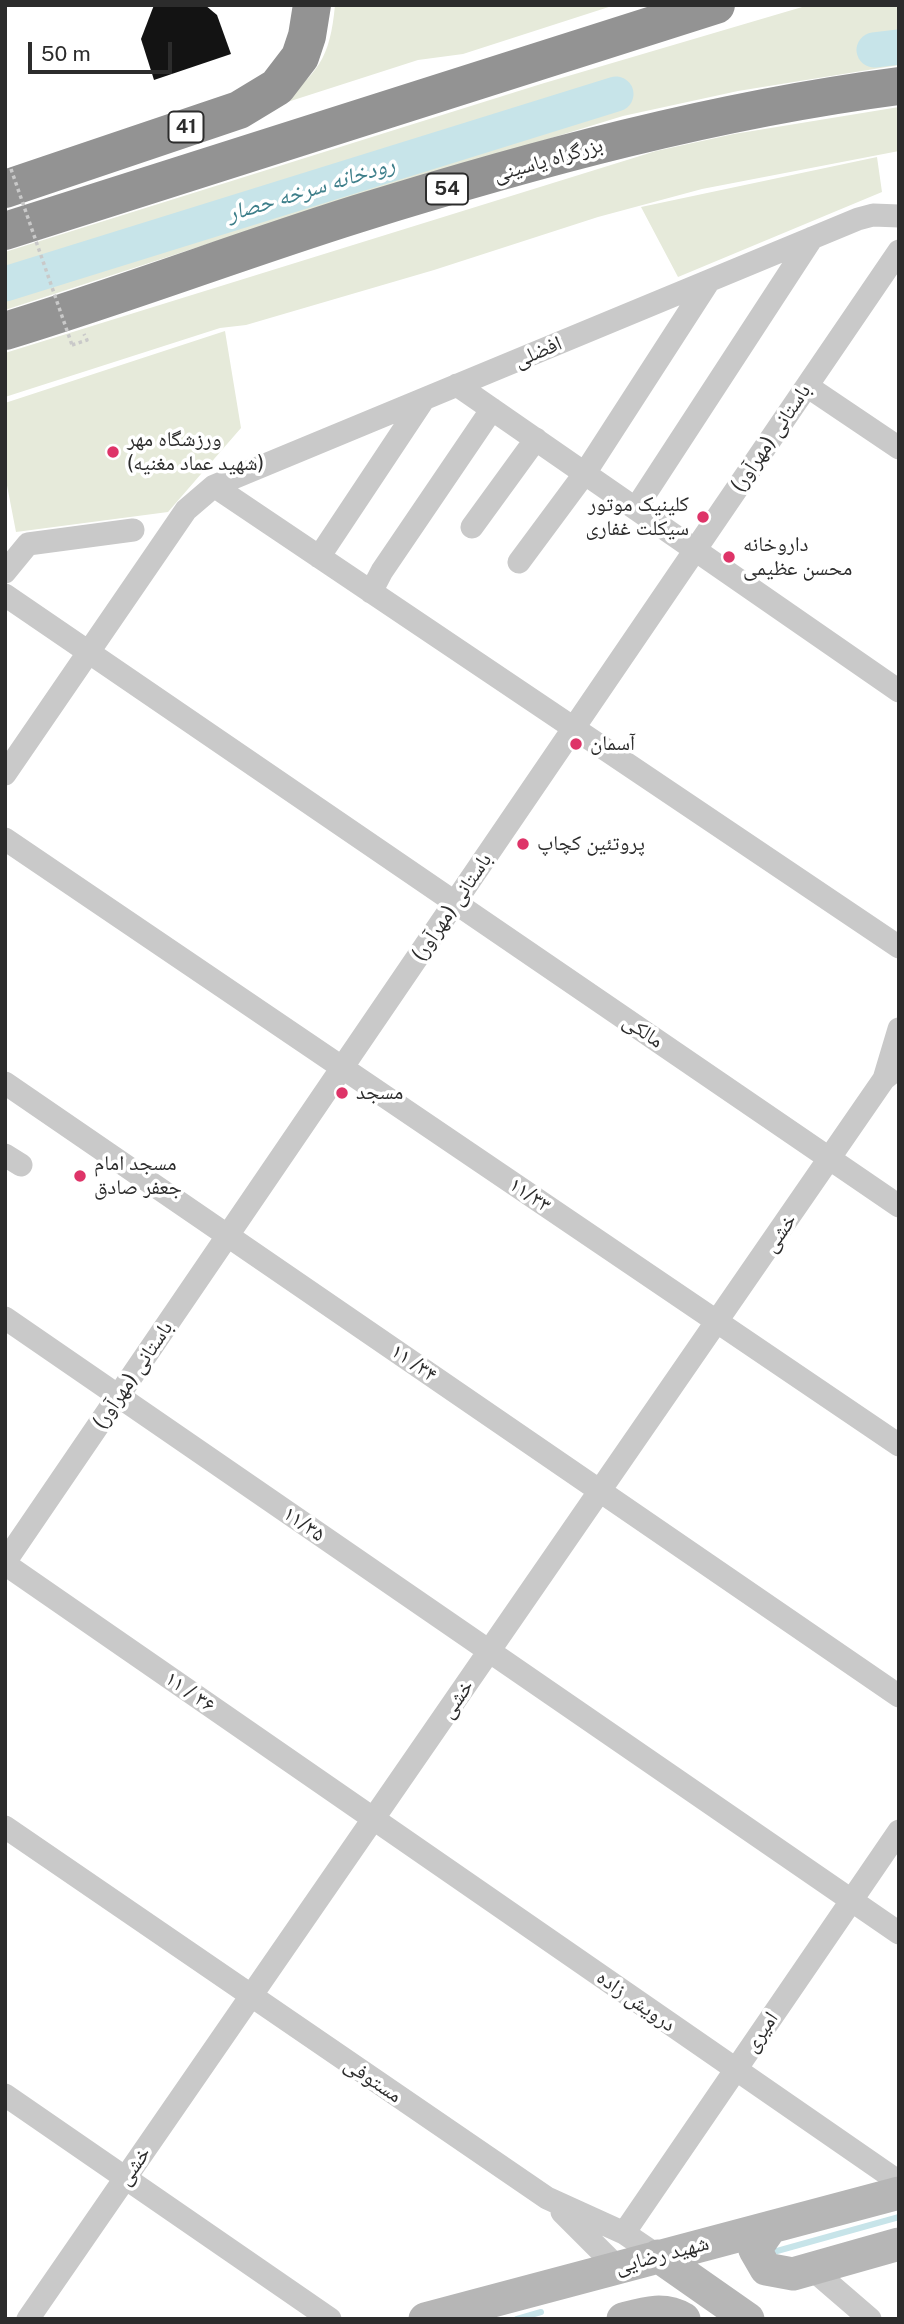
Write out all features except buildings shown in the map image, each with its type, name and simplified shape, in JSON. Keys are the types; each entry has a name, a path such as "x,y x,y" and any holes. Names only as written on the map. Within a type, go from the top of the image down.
{"highway":[{"name":"41","path":"8,179 239,110 277,87 300,57 312,5"},
{"path":"5,231 716,5"},
{"name":"بزرگراه یاسینی","path":"5,331 358,214 604,144 706,118 899,86"}],"main road":[{"name":"شهید رضایی","path":"425,2319 899,2193"},
{"path":"771,2227 755,2250 766,2269 793,2274 899,2244"},
{"name":"مستوفی","path":"658,2256 748,2319"},
{"path":"634,2316 671,2311 684,2319"}],"street":[{"name":"افضلی","path":"5,774 186,510 214,486 812,238 873,215 899,216"},
{"path":"636,508 812,238"},
{"name":"باستانی (مهرآور)","path":"5,1563 899,251"},
{"path":"519,562 585,473 709,281"},
{"path":"457,386 899,691"},
{"path":"807,386 899,448"},
{"path":"318,557 424,399"},
{"path":"371,592 382,571 492,409"},
{"path":"472,527 536,439"},
{"path":"214,486 899,947"},
{"path":"5,572 28,544 133,530"},
{"name":"مالکی","path":"5,595 899,1206"},
{"name":"۱۱/۳۳","path":"5,839 899,1445"},
{"name":"خشی","path":"28,2319 892,1073 899,1029"},
{"name":"۱۱ /۳۴","path":"5,1083 899,1696"},
{"name":"۱۱/۳۵","path":"5,1318 899,1933"},
{"name":"۱۱ / ۳۶","path":"5,1563 374,1819"},
{"name":"درویش زاده","path":"374,1819 899,2182"},
{"name":"مستوفی","path":"5,1827 547,2198 624,2233 658,2256"},
{"name":"امیری","path":"624,2233 899,1831"},
{"path":"5,2095 330,2319"},
{"path":"547,2198 617,2267"},
{"path":"812,2269 870,2319"}],"path":[{"path":"8,179 72,345 87,340"}],"green space":[{"path":"335,5 615,5 463,54 418,60 275,106 302,84 319,64 330,39"},
{"path":"809,5 899,5 899,65 738,91 623,116 232,236 5,310 5,252 541,84"},
{"path":"899,107 899,151 702,189 598,217 434,270 246,325 220,328 5,397 5,353 656,151 734,134"},
{"path":"877,157 882,192 678,277 641,207"},
{"name":"ورزشگاه مهر (شهید عماد مغنیه)","path":"225,331 241,428 168,512 16,532 5,475 5,403"}],"waterway":[{"name":"رودخانه سرخه حصار","path":"874,50 899,47"},
{"name":"رودخانه سرخه حصار","path":"5,284 616,94"},
{"path":"777,2251 899,2217"},
{"path":"517,2319 541,2312"}],"place":[{"name":"ورزشگاه مهر (شهید عماد مغنیه)","path":"113,452"},
{"name":"کلینیک موتور سیکلت غفاری","path":"703,517"},
{"name":"داروخانه محسن عظیمی","path":"729,557"},
{"name":"آسمان","path":"576,744"},
{"name":"پروتئین کچاپ","path":"523,844"},
{"name":"مسجد","path":"342,1093"},
{"name":"مسجد امام جعفر صادق","path":"80,1176"}]}
